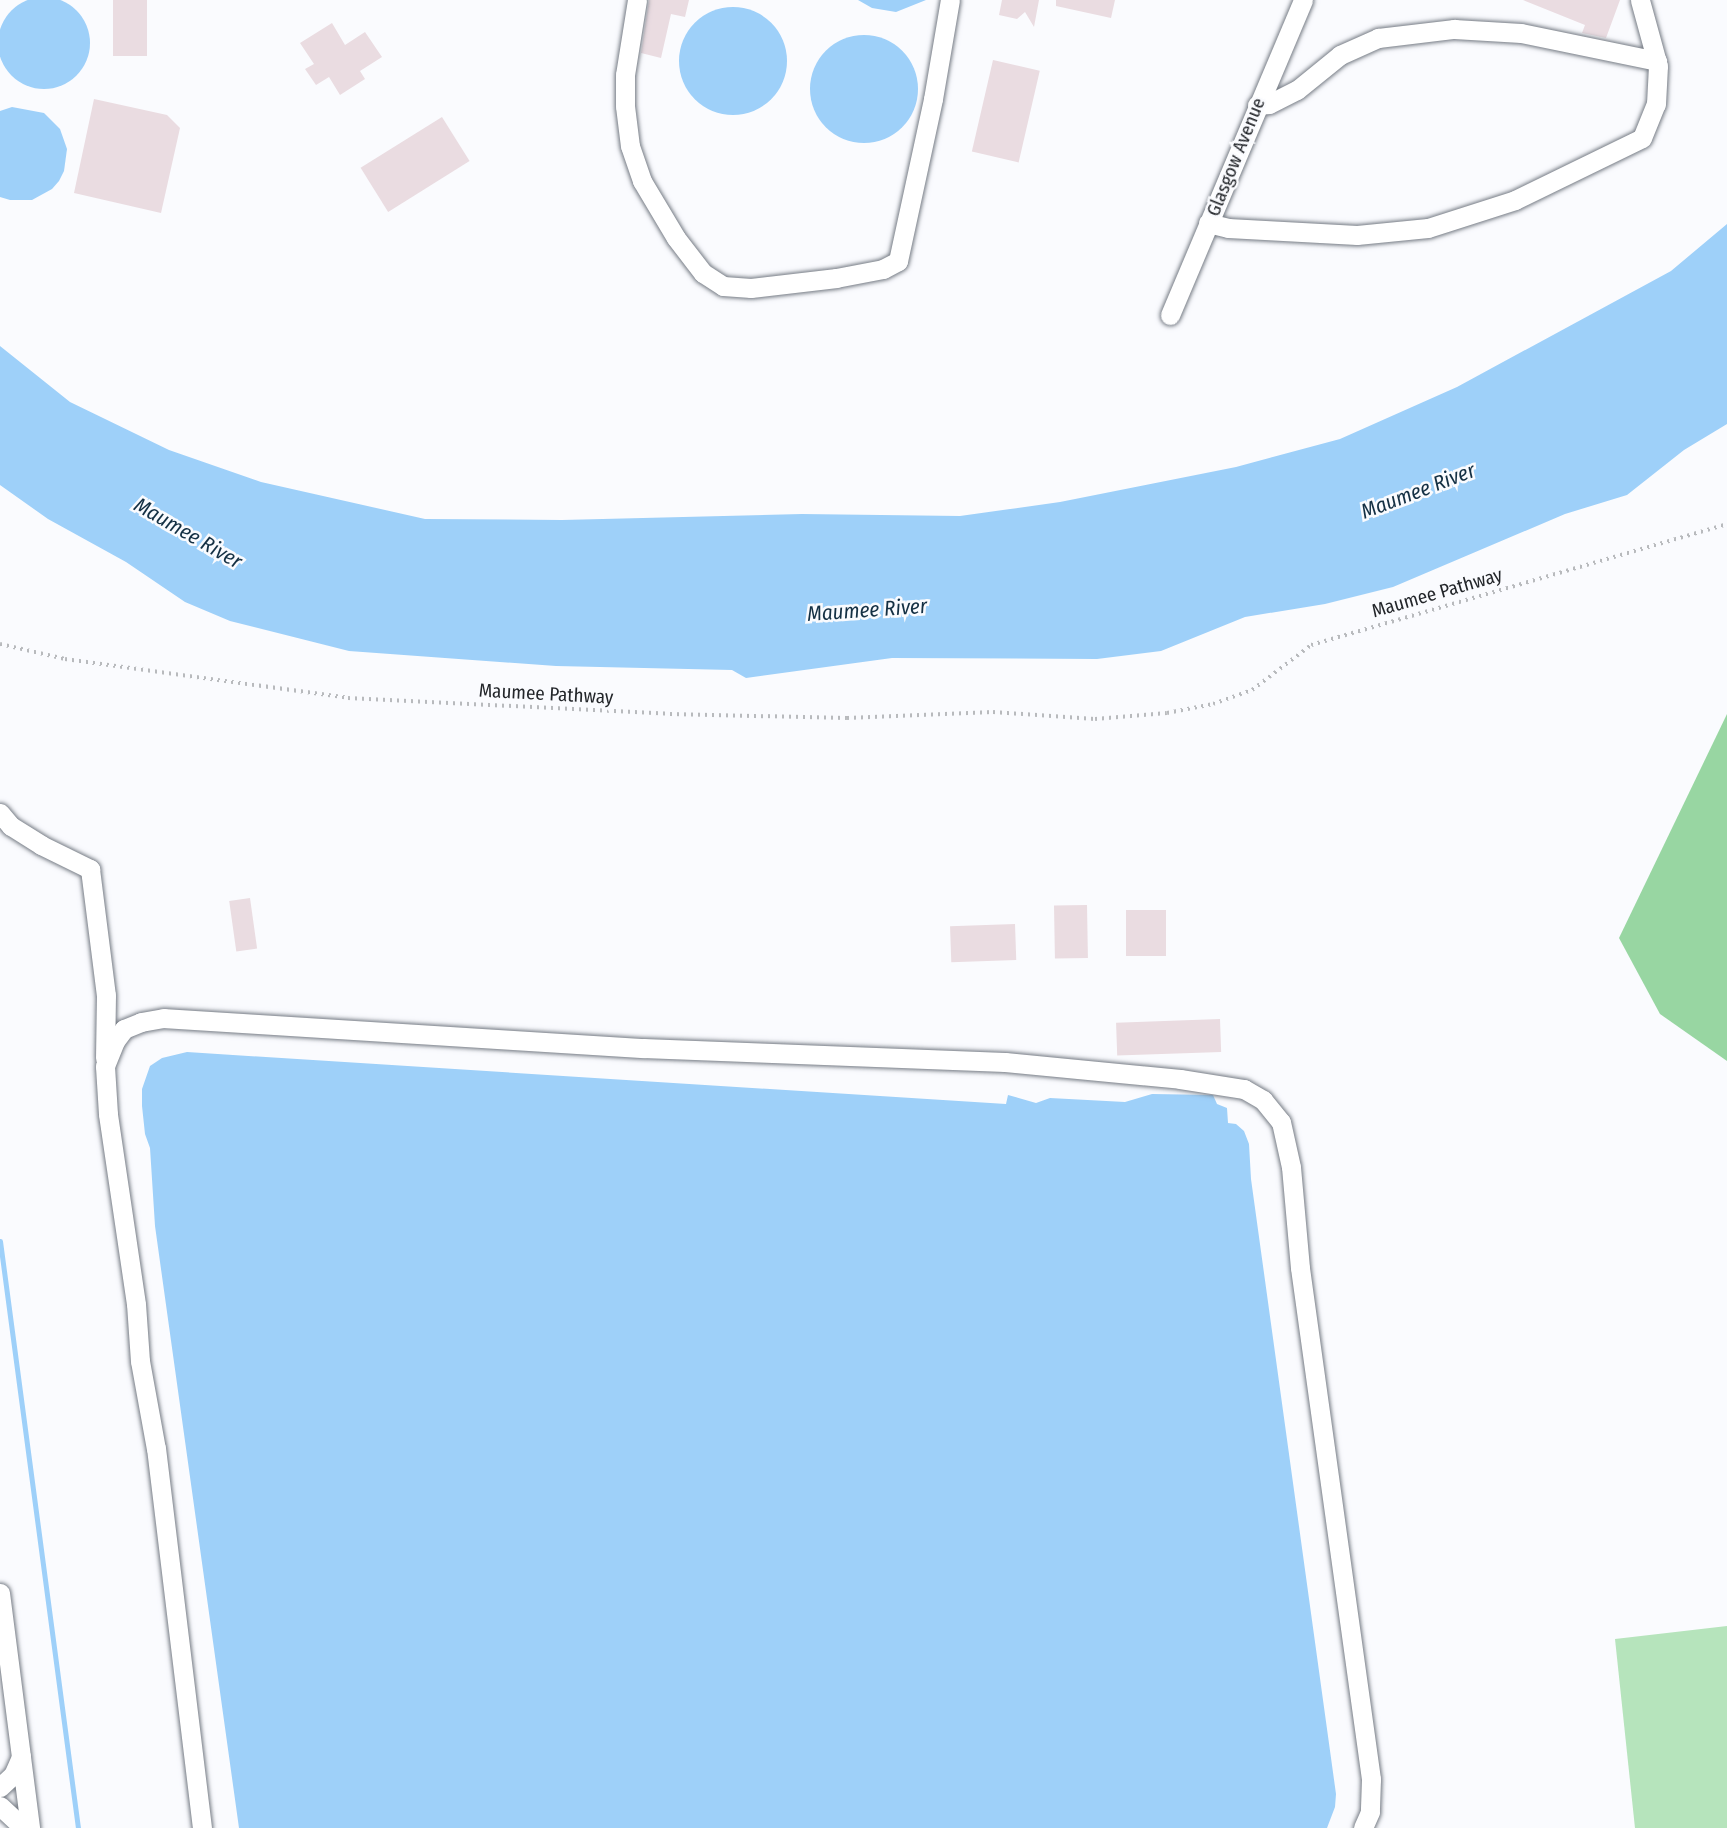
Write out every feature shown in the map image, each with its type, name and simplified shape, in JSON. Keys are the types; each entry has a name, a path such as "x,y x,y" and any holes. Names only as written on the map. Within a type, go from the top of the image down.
{"street":[{"path":"637,0 625,75 625,106 630,146 642,181 676,238 704,273 723,286 751,288 847,276 883,269 898,261 933,99 950,0"},
{"name":"Glasgow Avenue","path":"1170,315 1303,0"},
{"path":"1208,223 1228,228 1357,235 1428,228 1515,200 1642,138 1656,104 1657,61 1640,0"},
{"path":"1257,105 1269,104 1297,90 1340,55 1378,38 1454,29 1521,33 1657,61"},
{"path":"0,813 11,826 41,845 90,869 106,995 105,1066 119,1187 136,1304 141,1361 156,1449 202,1828"},
{"path":"106,995 126,1016 141,1022 190,1018 643,1048 881,1055 1018,1063 1094,1069 1244,1089 1263,1100 1281,1122 1291,1167 1300,1268 1371,1779 1370,1812 1363,1828"},
{"path":"105,1066 120,1035 141,1022"},
{"path":"0,1593 30,1828"},
{"path":"0,1787 13,1775 21,1757"},
{"path":"0,1806 24,1828"}],"path":[{"name":"Maumee Pathway","path":"0,644 78,661 348,698 670,715 847,718 993,712 1095,719 1167,713 1213,704 1252,690 1311,645 1727,524"}],"green space":[{"path":"1727,714 1727,1061 1660,1014 1619,938"},
{"path":"1727,1626 1727,1828 1635,1828 1615,1639"}],"water":[{"path":"44,-3 62,0 77,10 87,25 90,43 87,61 77,76 62,86 44,89 26,86 11,76 1,61 -2,43 1,25 11,10 26,0"},
{"path":"858,0 926,0 896,12 872,8"},
{"path":"733,7 754,11 771,23 783,40 787,61 783,82 771,99 754,111 733,115 712,111 695,99 683,82 679,61 683,40 695,23 712,11"},
{"path":"864,35 885,39 902,51 914,68 918,89 914,110 902,127 885,139 864,143 843,139 826,127 814,110 810,89 814,68 826,51 843,39"},
{"path":"12,107 44,113 60,129 67,149 64,171 59,181 52,189 32,200 0,197 0,111"},
{"name":"Maumee River","path":"1727,224 1727,424 1684,450 1627,495 1565,514 1393,587 1325,604 1245,617 1161,651 1097,659 892,658 746,678 732,670 556,666 349,651 230,621 185,602 126,562 48,519 0,485 0,346 70,402 169,450 261,482 425,519 562,520 802,514 960,516 1060,502 1236,467 1340,439 1457,387 1671,271"},
{"path":"187,1052 1006,1104 1008,1095 1036,1103 1050,1098 1125,1102 1152,1094 1213,1095 1217,1104 1227,1108 1228,1123 1236,1124 1244,1131 1249,1144 1251,1179 1336,1794 1335,1807 1327,1828 239,1828 155,1226 150,1148 145,1134 142,1106 142,1089 150,1066 162,1058"}],"building":[{"path":"113,0 147,0 147,56 113,56"},
{"path":"649,0 689,0 685,17 671,14 661,58 641,53"},
{"path":"1002,0 1039,0 1034,27 1025,12 1017,19 999,15"},
{"path":"1056,0 1115,0 1111,18 1056,6"},
{"path":"1523,0 1620,0 1606,38 1582,33 1585,25"},
{"path":"332,23 345,45 365,32 382,57 360,71 365,79 340,95 329,77 316,85 305,69 314,64 300,43"},
{"path":"993,60 1040,71 1019,162 972,152"},
{"path":"94,99 167,115 180,128 161,213 74,193"},
{"path":"442,117 470,161 388,212 361,168"},
{"path":"250,898 257,949 236,951 229,901"},
{"path":"1087,905 1088,958 1055,959 1054,906"},
{"path":"1126,910 1166,910 1166,956 1126,956"},
{"path":"1015,924 1016,960 951,962 950,926"},
{"path":"1220,1019 1221,1052 1117,1056 1116,1023"}],"waterway":[{"path":"0,1241 78,1828"}]}
